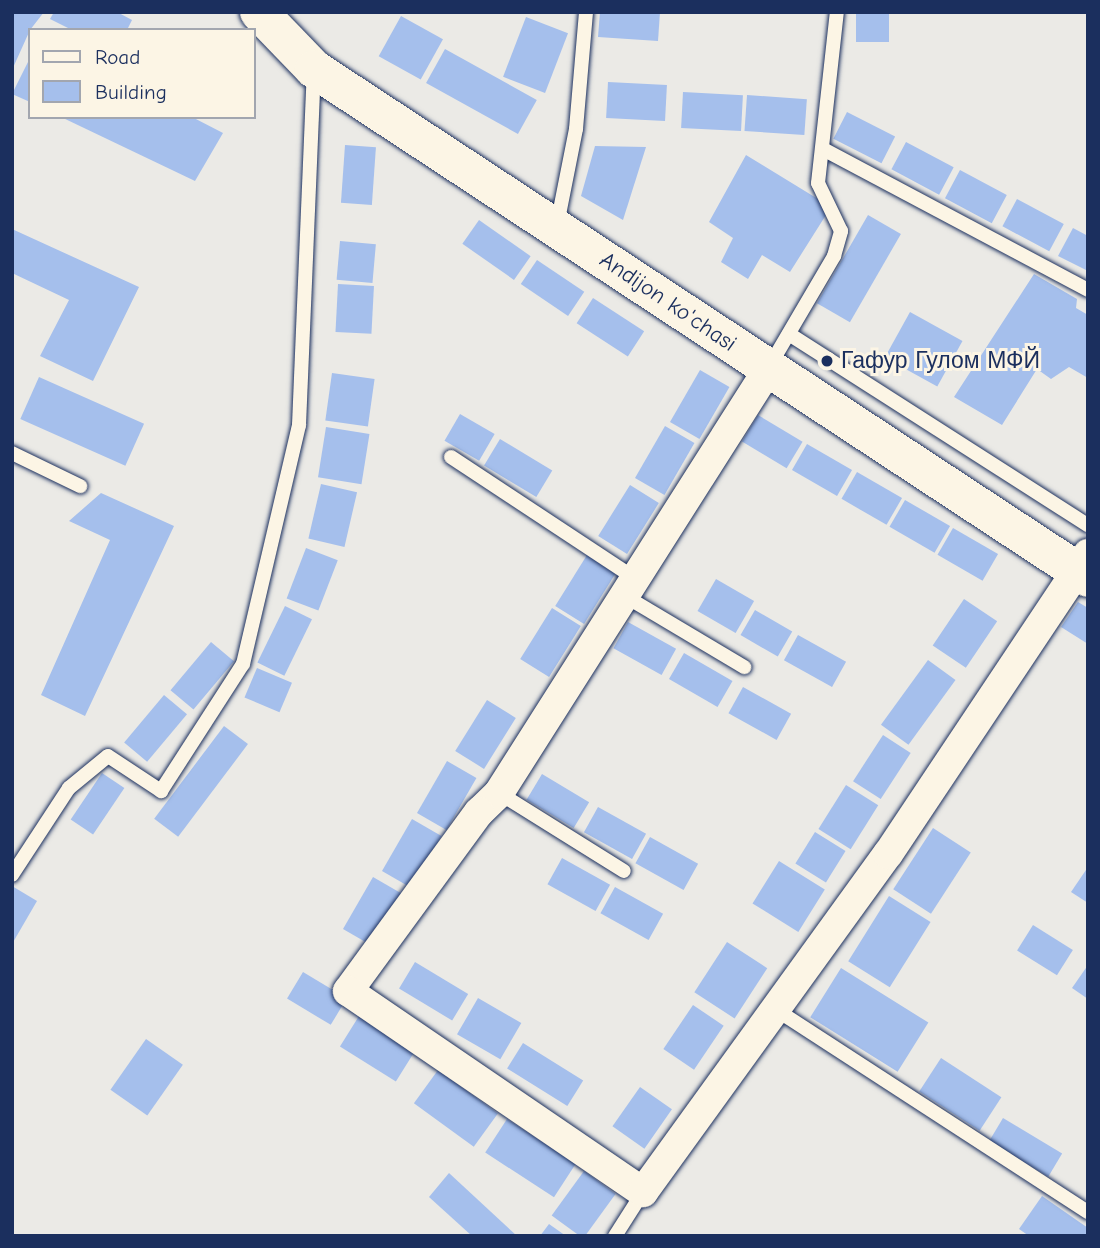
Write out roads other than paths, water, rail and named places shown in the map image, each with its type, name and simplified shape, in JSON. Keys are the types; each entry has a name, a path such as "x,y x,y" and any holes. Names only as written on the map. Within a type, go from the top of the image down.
{"street":[{"name":"Andijon ko'chasi","path":"259,12 314,68 769,369 1083,567"},
{"path":"769,369 499,793 479,812 348,991 643,1192 888,854 1083,567"}],"lane":[{"path":"556,227 576,129 586,12"},
{"path":"769,369 834,256 841,232 818,183 837,12"},
{"path":"12,875 69,788 108,756 161,791 243,664 299,425 314,68"},
{"path":"823,149 1088,290"},
{"path":"789,334 1088,525"},
{"path":"12,453 80,486"},
{"path":"450,457 744,667"},
{"path":"499,793 624,871"},
{"path":"775,1009 1088,1212"},
{"path":"615,1236 643,1192"}],"place":[{"name":"Гафур Гулом МФЙ","path":"827,361"}]}
